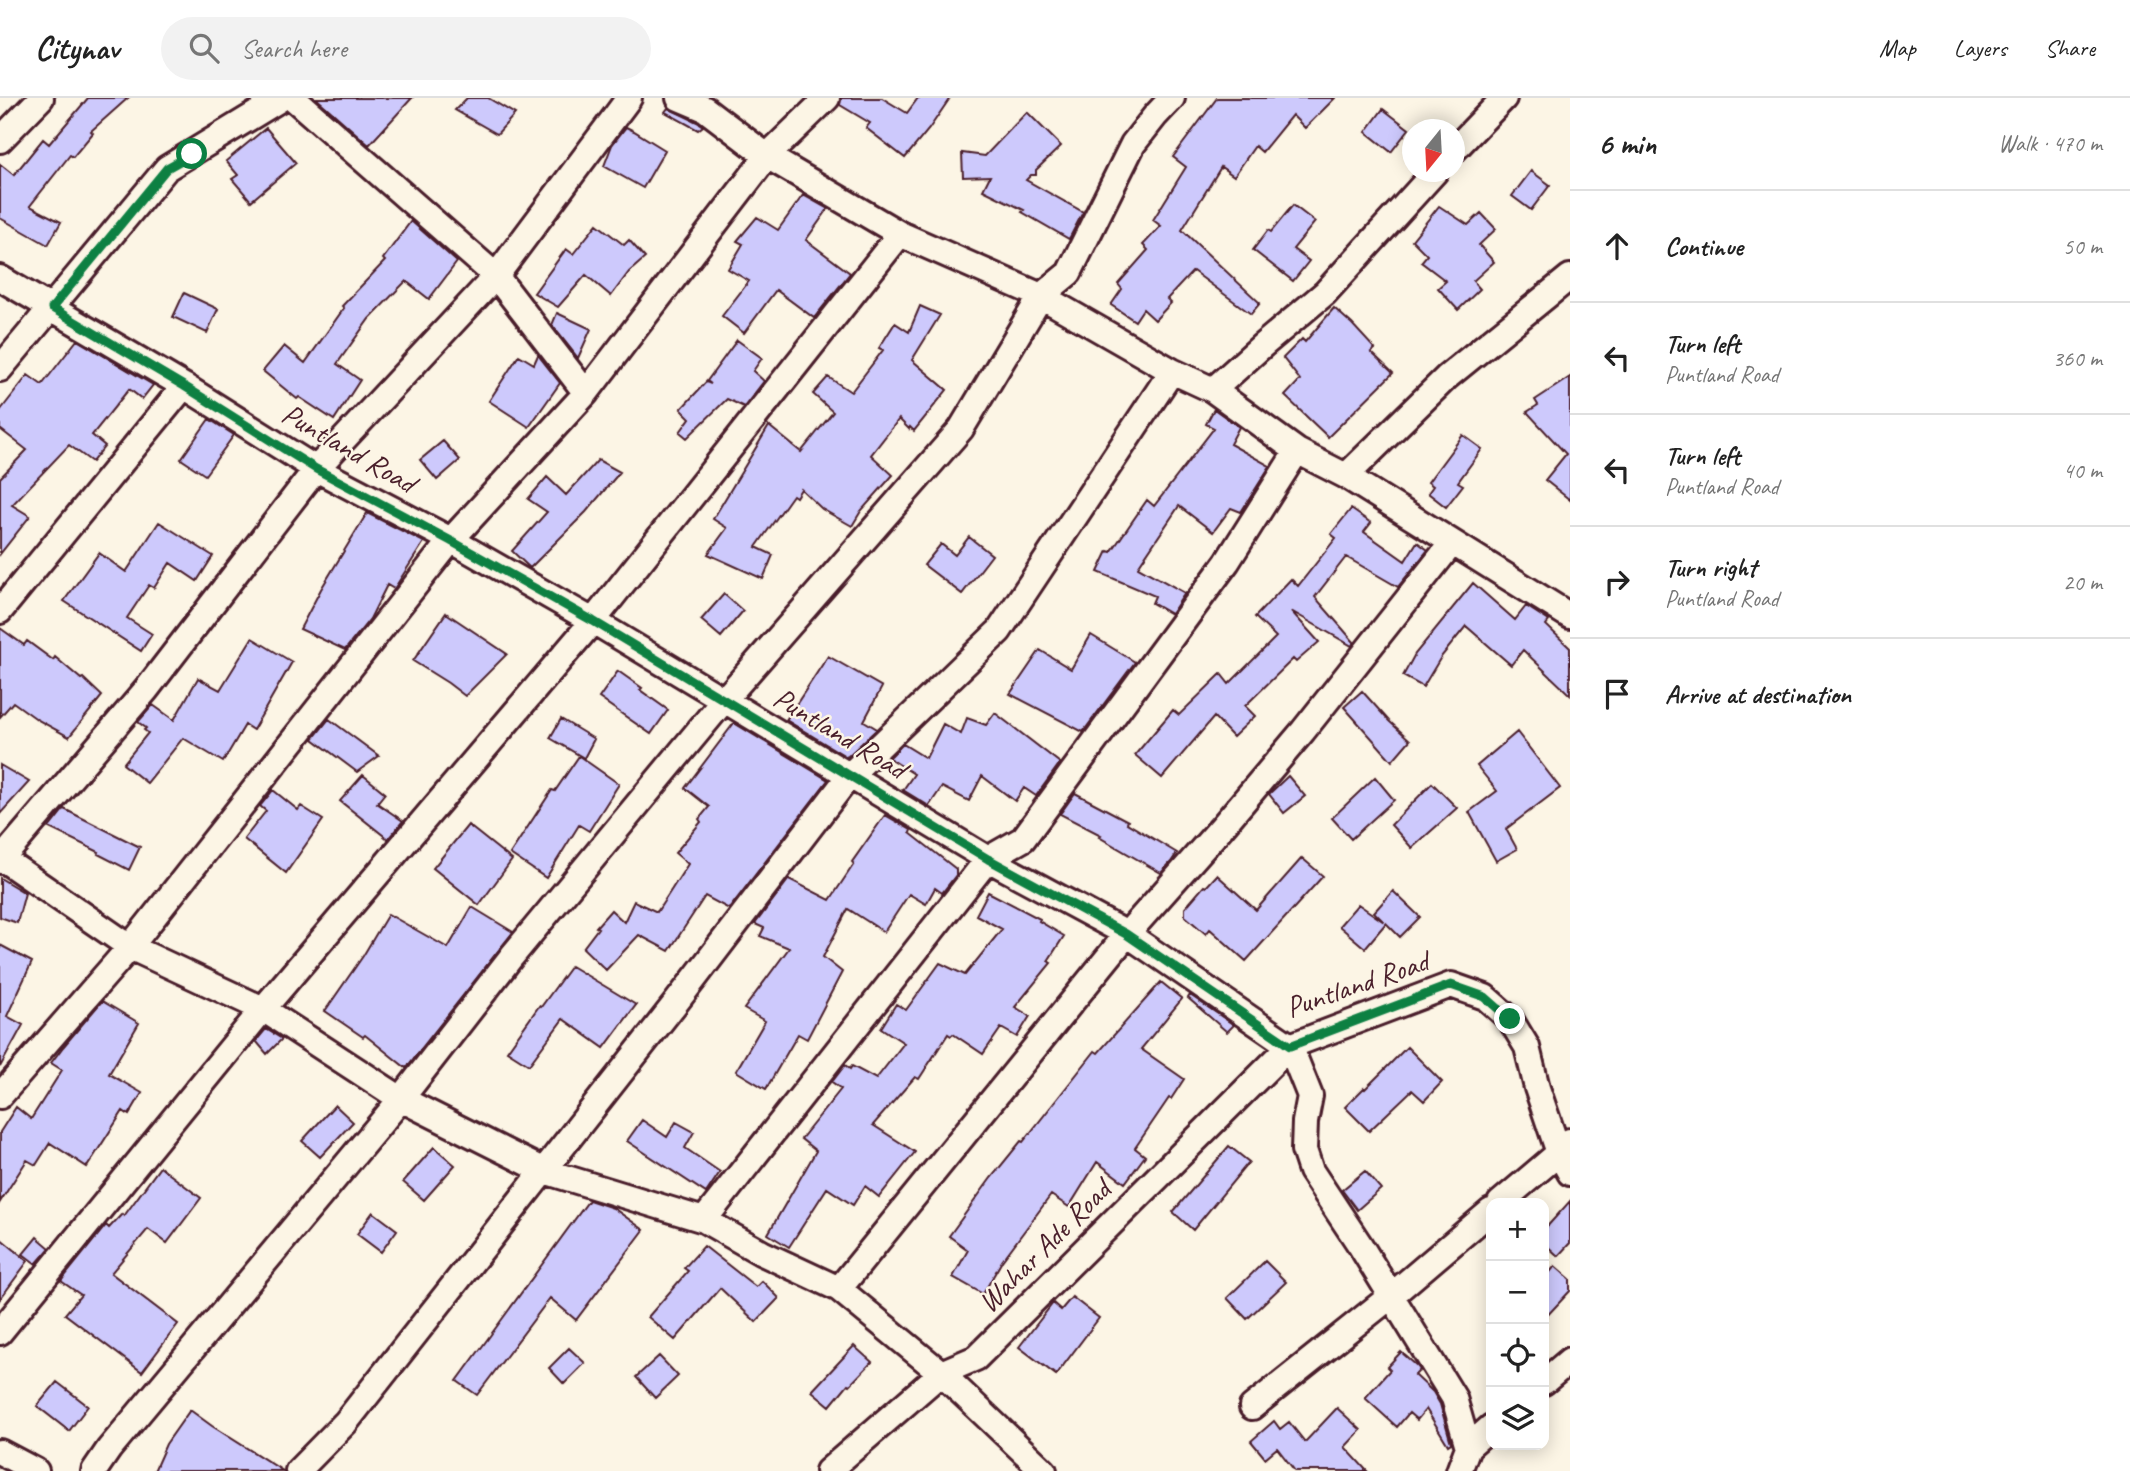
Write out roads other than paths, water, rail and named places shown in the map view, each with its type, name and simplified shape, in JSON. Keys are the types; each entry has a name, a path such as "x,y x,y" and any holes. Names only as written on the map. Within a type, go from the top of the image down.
{"street":[{"path":"0,140 41,98"},
{"path":"0,369 167,168 282,98"},
{"path":"293,98 496,276 586,393"},
{"path":"629,98 496,276 316,469 146,690 1,859 130,947 263,1009 401,1099 544,1171 704,1220 762,1254 839,1289 940,1373 1044,1471"},
{"path":"679,98 705,109 767,156 900,233 1041,296 1172,371 1213,390 1297,451 1346,476 1570,616"},
{"path":"0,1096 130,947 451,541 586,393 767,156 827,98"},
{"path":"94,1471 117,1438 401,1099 512,956 724,700 961,429 1041,296 1069,273 1133,144 1172,98"},
{"path":"1465,139 1504,98"},
{"path":"1213,390 1325,293 1425,182"},
{"path":"0,1332 263,1009 593,621 900,233"},
{"path":"1346,476 1447,377 1570,277"},
{"name":"Puntland Road","path":"0,278 184,386 316,469 593,621 988,859 1126,934 1290,1046 1451,985 1485,997 1510,1019 1527,1047 1537,1088 1566,1155"},
{"path":"298,1471 346,1422 678,1000 850,775 999,631 1172,371"},
{"path":"0,611 184,386"},
{"path":"704,1220 988,859 1023,839 1227,562 1297,451"},
{"path":"839,1289 1126,934 1303,731 1451,543"},
{"path":"1290,1046 1310,1096 1304,1150 1311,1171 1454,1398 1468,1447"},
{"name":"Wahar Ade Road","path":"828,1471 940,1373 976,1358 1290,1046"},
{"path":"1507,1198 1566,1155"},
{"path":"1252,1407 1391,1296 1486,1215"},
{"path":"1549,1378 1570,1360"},
{"path":"1459,1471 1468,1447 1486,1431"},
{"path":"0,1452 36,1471"}]}
